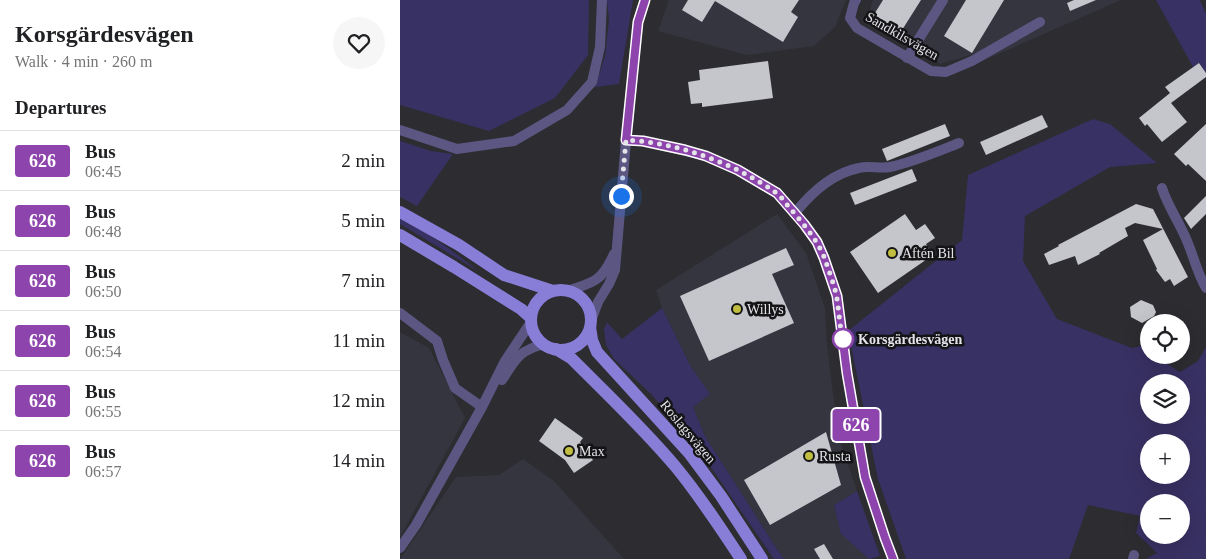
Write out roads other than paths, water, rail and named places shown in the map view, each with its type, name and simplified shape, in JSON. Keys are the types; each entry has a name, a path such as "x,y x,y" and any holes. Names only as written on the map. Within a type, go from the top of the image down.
{"main road":[{"path":"400,212 459,245 504,276 553,292"},
{"path":"400,235 521,309 531,320 535,334 550,347 571,358 674,465 697,494 741,559"},
{"path":"531,320 537,303 547,294 560,290 567,291 580,297 585,302 588,308 590,324 588,333 580,343 569,349 550,347"},
{"name":"Roslagsvägen","path":"590,324 592,340 597,352 689,453 762,559"}],"street":[{"path":"400,130 457,149 514,141 567,110 592,82 600,47 602,0"},
{"path":"590,324 598,302 615,270 638,22 645,0"},
{"name":"Sandkilsvägen","path":"856,0 850,18 857,28 931,71 946,72 972,61 1040,22"},
{"path":"908,58 943,0"},
{"path":"626,140 643,141 685,150 706,156 738,170 777,193 817,242 837,296 847,373 865,477 893,559"},
{"path":"795,213 823,185 839,175 859,168 888,168 959,143"},
{"path":"1162,188 1187,240 1200,279 1206,288"},
{"path":"567,291 598,278 609,265 618,246"},
{"path":"400,313 437,341 455,388 482,407"},
{"path":"400,548 416,525 482,407 505,361 531,320"},
{"path":"482,407 519,355 532,348 550,347"}],"place":[{"name":"Aftén Bil","path":"892,253"},
{"name":"Willys","path":"737,309"},
{"name":"Korsgärdesvägen","path":"843,339"},
{"name":"Max","path":"569,451"},
{"name":"Rusta","path":"809,456"}]}
